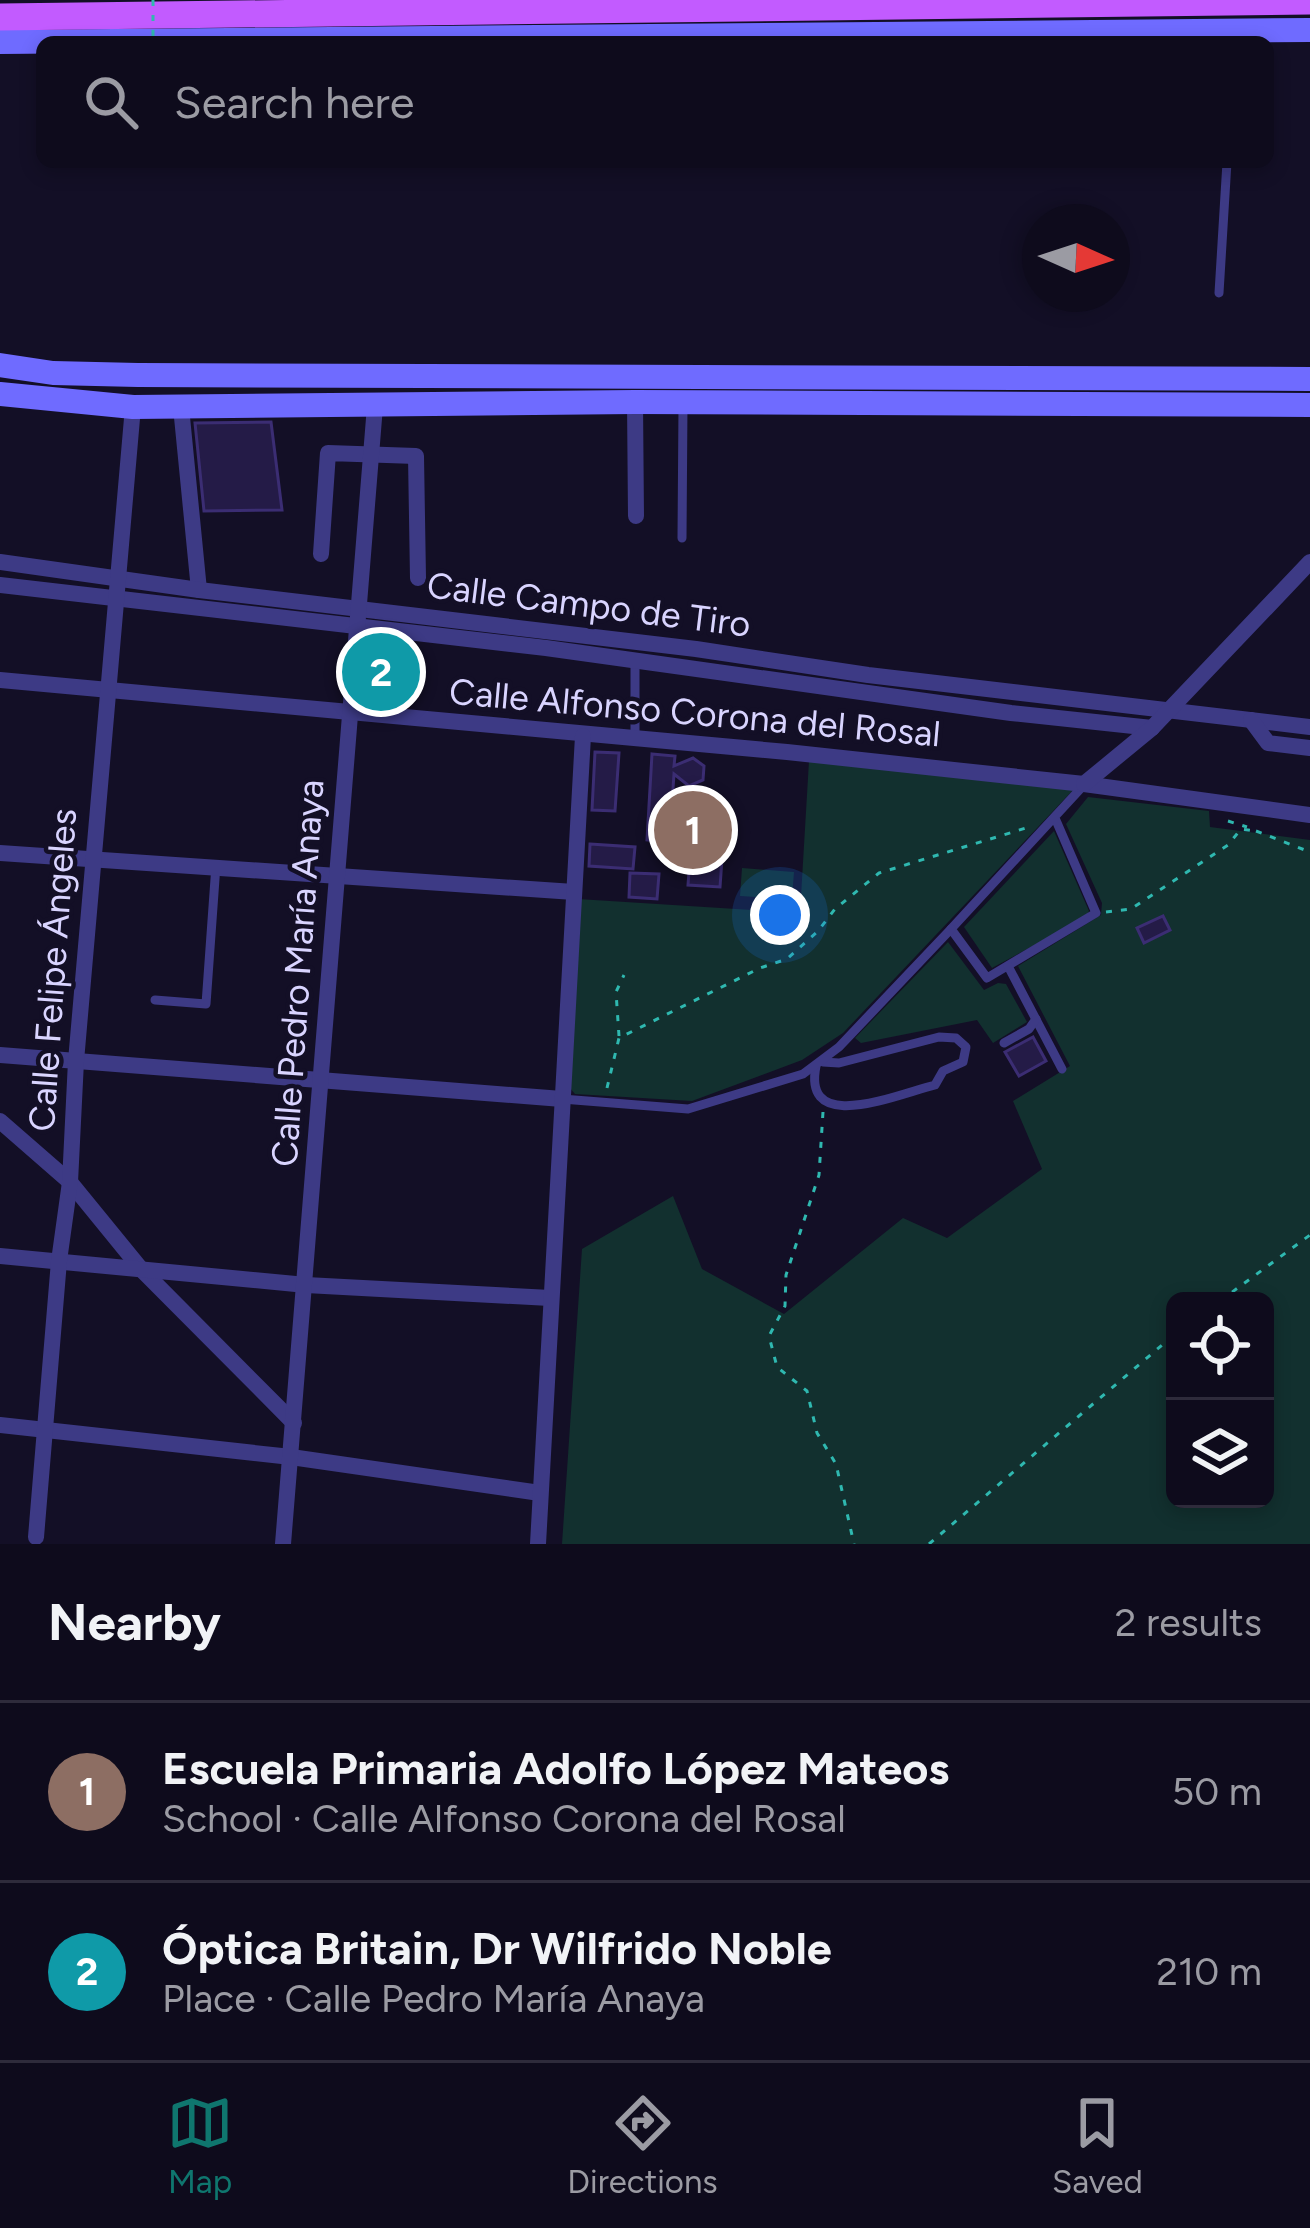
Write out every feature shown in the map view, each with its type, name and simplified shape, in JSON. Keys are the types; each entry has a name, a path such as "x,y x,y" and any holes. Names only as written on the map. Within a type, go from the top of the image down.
{"main road":[{"path":"0,17 1310,2"},
{"path":"1234,36 1310,30"},
{"path":"0,41 36,41"},
{"path":"0,365 52,373 660,396 1310,405"},
{"path":"0,394 133,407 376,406 1310,379"}],"street":[{"path":"636,516 660,396"},
{"name":"Calle Pedro María Anaya","path":"283,1544 376,406"},
{"name":"Calle Felipe Ángeles","path":"36,1537 133,407"},
{"path":"181,407 199,590"},
{"path":"321,554 328,453 416,455 418,578"},
{"name":"Calle Campo de Tiro","path":"0,562 635,659 695,658"},
{"path":"1084,784 1152,728 1310,562"},
{"name":"Calle Campo de Tiro","path":"0,585 115,602 359,618 695,658 867,684 1011,713 1152,728"},
{"name":"Calle Alfonso Corona del Rosal","path":"0,680 787,752 1084,784 1310,815"},
{"name":"Calle Campo de Tiro","path":"867,684 1015,692 1310,727"},
{"path":"1011,713 1015,692"},
{"path":"1251,720 1268,742 1310,748"},
{"path":"538,1544 583,736"},
{"path":"0,853 574,892"},
{"path":"0,1055 562,1099"},
{"path":"0,1121 70,1182 141,1269 294,1424"},
{"path":"0,1256 306,1285 550,1298"},
{"path":"0,1425 291,1456 540,1493"}],"lane":[{"path":"1220,292 1227,168"},
{"path":"660,396 682,538"},
{"path":"635,659 635,740"},
{"path":"562,1099 688,1108 803,1074 819,1064 951,929 1084,784"},
{"path":"951,929 987,978 1096,913 1054,818"},
{"path":"155,1000 206,1004 216,865"},
{"path":"1008,966 1062,1069"},
{"path":"1004,1043 1029,1029 1036,1019"},
{"path":"939,1037 956,1038 966,1047 963,1062 944,1071 935,1085 843,1107 827,1106 815,1096 812,1083 819,1064 939,1037"}],"path":[{"path":"153,0 153,36"},
{"path":"1219,819 1310,852"},
{"path":"619,1038 787,959 835,909 879,873 1017,830 1046,828"},
{"path":"1096,913 1131,909 1228,845 1241,829 1256,830"},
{"path":"605,1102 619,1038 616,992 624,975"},
{"path":"827,1106 819,1117 819,1174 786,1275 785,1306 769,1336 777,1367 807,1391 818,1433 836,1464 854,1544"},
{"path":"1232,1292 1310,1235"},
{"path":"929,1544 1166,1342"}],"green space":[{"path":"809,761 1074,789 843,1033 802,1060 692,1101 575,1094 569,1087 578,899 800,913"},
{"path":"1088,797 1209,811 1210,827 1310,840 1310,1544 562,1544 582,1249 673,1196 702,1269 784,1314 903,1218 947,1238 1042,1169 1013,1101 1070,1066 1018,966 1101,915 1102,903 1066,824"},
{"path":"1054,831 1089,911 1086,917 992,968 964,927"},
{"path":"742,868 794,872 792,899 740,896"},
{"path":"948,942 984,990 1006,984 1027,1022 993,1043 977,1020 861,1043 855,1038"}],"building":[{"path":"271,422 282,510 204,511 195,423"},
{"path":"367,660 400,663 399,684 366,681"},
{"path":"595,752 619,753 615,811 592,810"},
{"path":"652,754 675,756 674,766 693,758 704,766 703,780 689,786 674,774 671,818 691,819 689,844 647,840"},
{"path":"590,844 635,847 633,869 589,866"},
{"path":"690,857 722,859 720,887 688,885"},
{"path":"630,873 659,874 657,899 629,897"},
{"path":"1163,916 1170,930 1144,943 1137,928"},
{"path":"1033,1037 1046,1061 1019,1076 1005,1052"}],"place":[{"name":"Óptica Britain, Dr Wilfrido Noble","path":"381,672"},
{"name":"Escuela Primaria Adolfo López Mateos","path":"693,830"}]}
